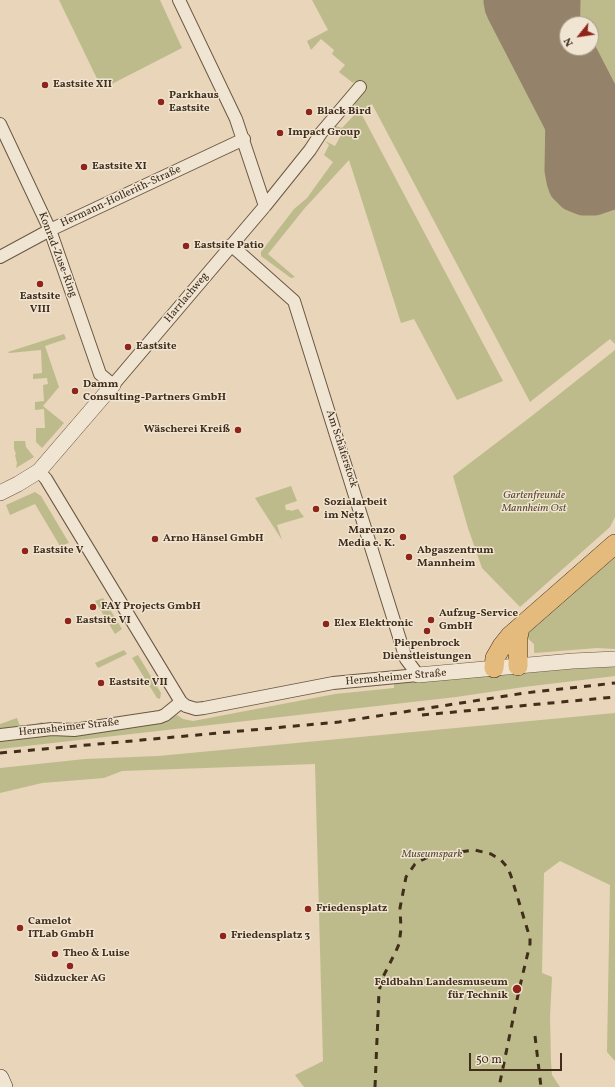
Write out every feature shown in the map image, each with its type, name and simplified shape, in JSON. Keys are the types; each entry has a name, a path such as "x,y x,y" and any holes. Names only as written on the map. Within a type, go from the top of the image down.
{"main road":[{"path":"494,668 495,658 510,636 615,544"},
{"path":"518,666 518,637 520,628"},
{"path":"0,1078 4,1087"}],"street":[{"path":"179,0 236,119 244,139 265,206"},
{"name":"Harrlachweg","path":"0,493 39,471 265,206 310,150 321,133 360,87"},
{"name":"Konrad-Zuse-Ring","path":"0,124 50,230 100,374 113,385"},
{"name":"Hermann-Hollerith-Straße","path":"0,257 50,230 244,139"},
{"name":"Am Schäferstock","path":"231,246 294,301 406,658 418,675"},
{"path":"39,471 46,479 181,702"},
{"name":"Hermsheimer Straße","path":"0,735 52,729 74,730 160,717 165,715 181,702 190,708 204,708 332,684 494,668 615,659"}],"green space":[{"path":"59,0 160,0 182,48 102,89"},
{"path":"312,0 499,0 548,96 553,191 560,201 579,211 595,211 615,202 615,344 610,339 530,402 372,104 366,108 368,111 362,115 503,381 457,400 414,319 401,323 349,160 304,209 268,254 295,277 291,278 261,256 261,252 294,209 307,198 333,162 324,155 329,145 325,141 335,146 341,135 332,129 332,125 342,128 358,111 353,100 362,91 355,81 353,83 339,72 345,65 332,54 334,50 321,39 311,50 307,41 328,30"},
{"path":"574,0 615,0 615,125 581,56 599,56 599,16 574,16"},
{"path":"64,334 66,339 45,346 59,387 43,406 64,423 42,448 36,442 36,428 45,428 44,409 35,410 35,402 44,401 43,385 48,384 47,378 33,379 33,374 42,373 41,350 8,352"},
{"name":"Gartenfreunde Mannheim Ost","path":"615,350 615,517 610,527 520,607 482,568 468,528 453,476"},
{"path":"14,441 25,441 26,447 34,457 16,468 17,463"},
{"path":"291,486 297,501 285,505 286,510 291,511 298,509 304,517 277,525 282,540 255,498"},
{"path":"35,492 41,496 69,543 60,546 35,504 10,515 6,505"},
{"path":"615,554 615,649 597,648 535,653 534,644 525,636 534,626"},
{"path":"103,598 122,629 115,634 95,601"},
{"path":"124,650 127,654 98,668 95,663"},
{"path":"138,655 161,693 160,699 157,698 132,658"},
{"path":"615,665 615,676 456,697 0,749 0,724 17,718 21,729 42,722 56,733 161,722 177,715 183,719 193,721 335,694 394,688 394,684"},
{"name":"Museumspark","path":"615,713 615,1061 607,1052 610,885 560,861 544,873 542,973 552,977 550,1017 551,1062 552,1075 560,1087 304,1087 295,1075 323,1061 315,764 122,771 104,778 42,783 0,793 0,768 85,759 158,756"}],"taxiway":[{"path":"564,0 561,170 563,181 565,187 573,195 583,199 595,199 615,192"},
{"path":"607,159 615,165"}],"runway":[{"path":"525,0 607,159"}],"railway":[{"path":"0,753 339,722 525,693 615,683"},
{"path":"422,715 615,697"},
{"path":"375,1087 379,991 383,977 399,944 401,929 400,908 406,877 415,864 430,856 475,850 491,854 501,860 508,868 530,938 530,944 499,1087"},
{"path":"535,1036 541,1087"}],"place":[{"name":"Eastsite XII","path":"45,85"},
{"name":"Parkhaus Eastsite","path":"161,102"},
{"name":"Black Bird","path":"309,112"},
{"name":"Impact Group","path":"280,133"},
{"name":"Eastsite XI","path":"84,167"},
{"name":"Eastsite Patio","path":"186,246"},
{"name":"Eastsite VIII","path":"40,284"},
{"name":"Eastsite","path":"128,347"},
{"name":"Damm Consulting-Partners GmbH","path":"75,391"},
{"name":"Wäscherei Kreiß","path":"238,430"},
{"name":"Sozialarbeit im Netz","path":"316,509"},
{"name":"Marenzo Media e. K.","path":"403,537"},
{"name":"Arno Hänsel GmbH","path":"155,539"},
{"name":"Eastsite V","path":"25,551"},
{"name":"Abgaszentrum Mannheim","path":"409,557"},
{"name":"FAY Projects GmbH","path":"93,607"},
{"name":"Aufzug-Service GmbH","path":"431,620"},
{"name":"Eastsite VI","path":"68,621"},
{"name":"Elex Elektronic","path":"326,624"},
{"name":"Piepenbrock Dienstleistungen","path":"427,631"},
{"name":"Eastsite VII","path":"101,683"},
{"name":"Friedensplatz","path":"308,909"},
{"name":"Camelot ITLab GmbH","path":"20,928"},
{"name":"Friedensplatz 3","path":"223,936"},
{"name":"Theo & Luise","path":"55,954"},
{"name":"Südzucker AG","path":"70,966"},
{"name":"Feldbahn Landesmuseum für Technik","path":"517,989"}]}
